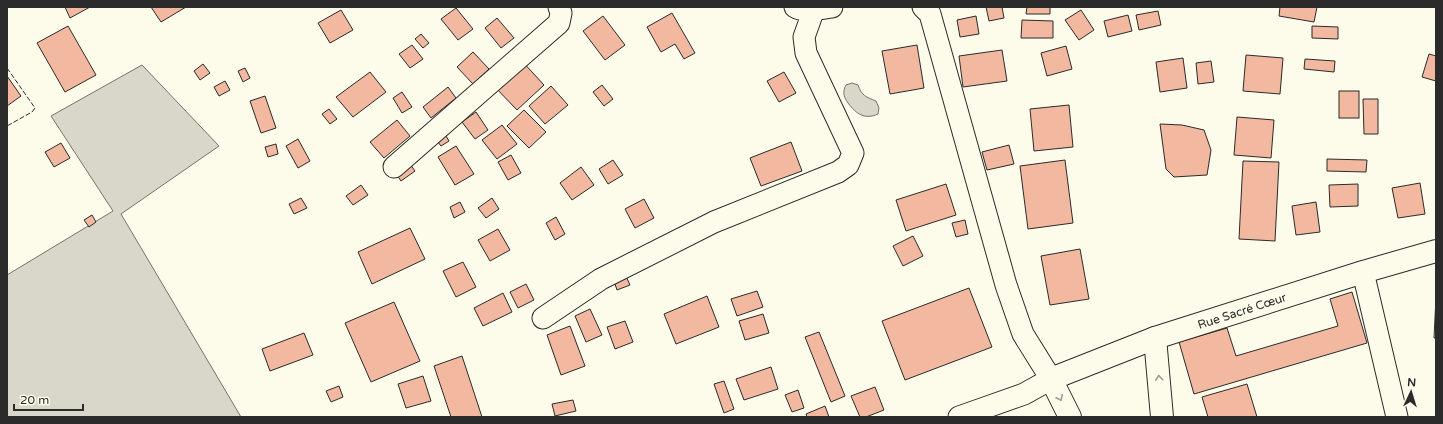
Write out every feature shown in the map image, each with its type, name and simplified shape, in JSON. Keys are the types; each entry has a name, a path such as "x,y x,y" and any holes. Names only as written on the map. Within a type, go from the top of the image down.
{"street":[{"path":"394,167 559,23 561,13 559,7"},
{"path":"923,7 930,14 1006,285 1023,334 1051,379 1070,417"},
{"path":"542,318 600,279 714,222 838,172 848,165 853,153 806,53 804,36 814,8"},
{"name":"Rue Sacré Cœur","path":"1051,379 1155,338 1363,272 1436,251"},
{"path":"1363,272 1397,417"},
{"path":"1155,338 1162,417"},
{"path":"959,417 1024,394 1051,379"}],"shaded area":[{"path":"142,65 219,146 121,214 241,417 7,417 7,275 113,211 51,116"},
{"path":"852,83 858,85 861,92 865,96 876,101 879,108 878,114 873,116 861,115 851,107 844,96 844,89 846,85"}],"building":[{"path":"65,7 90,7 70,18"},
{"path":"151,7 186,7 161,22"},
{"path":"986,7 1002,7 1004,18 989,21"},
{"path":"1027,7 1050,7 1050,14 1026,14"},
{"path":"1280,7 1317,7 1314,22 1279,16"},
{"path":"456,8 473,29 458,40 441,19"},
{"path":"341,10 353,30 330,43 318,23"},
{"path":"1081,10 1094,30 1079,40 1065,20"},
{"path":"1158,11 1161,25 1139,30 1136,15"},
{"path":"672,13 695,53 684,59 675,44 661,52 647,27"},
{"path":"1128,15 1132,31 1108,37 1104,21"},
{"path":"603,16 625,45 605,60 583,31"},
{"path":"976,16 979,34 960,37 957,20"},
{"path":"497,18 514,38 501,48 485,28"},
{"path":"1022,20 1053,21 1053,38 1021,38"},
{"path":"68,26 96,75 65,92 37,43"},
{"path":"1312,26 1338,27 1338,39 1312,38"},
{"path":"421,34 429,43 423,48 415,39"},
{"path":"412,45 423,59 410,68 399,54"},
{"path":"917,45 924,88 890,94 882,51"},
{"path":"1066,46 1072,69 1047,76 1041,53"},
{"path":"1002,50 1007,81 963,87 959,56"},
{"path":"473,52 489,69 473,84 457,67"},
{"path":"1429,54 1436,56 1436,81 1422,77"},
{"path":"1246,55 1283,58 1280,94 1243,91"},
{"path":"1183,58 1187,88 1160,92 1156,62"},
{"path":"520,59 544,85 517,110 493,85"},
{"path":"1305,59 1335,61 1334,72 1304,69"},
{"path":"1211,61 1214,82 1198,84 1196,63"},
{"path":"203,64 210,73 200,80 194,71"},
{"path":"245,68 250,78 243,82 238,71"},
{"path":"370,72 386,92 353,117 336,97"},
{"path":"784,72 796,93 779,102 767,81"},
{"path":"7,76 21,96 7,106"},
{"path":"225,81 230,90 219,96 214,87"},
{"path":"602,85 613,99 604,106 593,92"},
{"path":"551,86 568,105 545,124 529,106"},
{"path":"448,87 456,98 431,118 423,107"},
{"path":"1339,91 1359,91 1359,118 1339,118"},
{"path":"402,92 412,107 402,113 393,98"},
{"path":"265,96 276,128 261,133 250,101"},
{"path":"1363,99 1378,99 1378,134 1364,134"},
{"path":"1069,105 1073,147 1034,151 1030,109"},
{"path":"329,109 337,119 330,124 322,114"},
{"path":"524,110 546,132 529,148 507,126"},
{"path":"476,112 488,130 475,139 462,122"},
{"path":"1237,117 1274,120 1271,158 1234,155"},
{"path":"397,120 410,136 384,158 370,142"},
{"path":"1160,124 1182,125 1204,130 1211,150 1207,175 1174,177 1166,169"},
{"path":"502,125 517,144 497,159 482,140"},
{"path":"443,131 449,141 441,146 434,137"},
{"path":"298,139 310,161 298,168 286,146"},
{"path":"791,142 802,171 761,186 750,158"},
{"path":"61,143 70,158 54,167 45,152"},
{"path":"276,144 278,154 268,157 265,147"},
{"path":"1009,145 1014,164 987,170 982,152"},
{"path":"456,146 474,174 455,185 438,157"},
{"path":"511,155 521,173 508,180 498,162"},
{"path":"1327,159 1367,160 1366,172 1327,171"},
{"path":"613,160 623,175 608,184 599,169"},
{"path":"1065,160 1073,223 1028,229 1020,166"},
{"path":"408,161 415,171 401,181 394,171"},
{"path":"1243,161 1279,162 1275,241 1239,239"},
{"path":"581,167 594,185 572,200 560,183"},
{"path":"1420,183 1425,214 1398,218 1392,188"},
{"path":"946,184 956,215 906,231 896,200"},
{"path":"1358,184 1358,206 1330,207 1329,185"},
{"path":"361,185 368,195 353,205 346,196"},
{"path":"301,198 307,208 294,214 289,204"},
{"path":"492,198 499,209 486,218 478,208"},
{"path":"644,199 654,218 635,228 625,209"},
{"path":"460,202 465,212 454,218 450,207"},
{"path":"1316,202 1320,232 1296,235 1292,206"},
{"path":"92,215 96,222 89,227 84,220"},
{"path":"556,217 565,234 555,240 546,223"},
{"path":"965,220 968,234 956,237 952,223"},
{"path":"410,228 425,259 372,284 358,252"},
{"path":"498,229 510,250 490,261 478,240"},
{"path":"913,236 923,256 903,266 893,246"},
{"path":"1080,249 1089,299 1050,305 1041,256"},
{"path":"463,262 476,287 456,297 443,271"},
{"path":"625,274 630,285 617,290 613,278"},
{"path":"526,284 534,300 518,308 510,292"},
{"path":"969,288 992,347 905,380 882,321"},
{"path":"757,291 763,307 737,316 731,299"},
{"path":"1352,292 1367,343 1194,394 1179,342 1227,328 1236,356 1338,326 1330,299"},
{"path":"503,293 512,312 483,326 474,308"},
{"path":"707,296 719,327 676,344 664,314"},
{"path":"1436,297 1436,338 1434,338"},
{"path":"394,302 420,361 371,382 345,323"},
{"path":"590,309 602,335 586,342 575,316"},
{"path":"763,314 769,333 745,340 739,321"},
{"path":"625,321 633,342 615,349 607,327"},
{"path":"570,326 585,366 561,375 547,335"},
{"path":"819,332 845,396 831,402 805,337"},
{"path":"304,333 313,355 270,371 262,349"},
{"path":"462,356 482,417 451,417 434,366"},
{"path":"771,367 778,389 744,400 736,379"},
{"path":"423,376 431,401 406,408 398,384"},
{"path":"724,381 734,409 724,413 714,384"},
{"path":"1247,384 1257,417 1208,417 1202,397"},
{"path":"339,386 343,397 331,402 326,391"},
{"path":"875,387 884,410 866,417 860,417 851,396"},
{"path":"798,390 804,408 792,412 785,395"},
{"path":"573,400 576,411 555,416 552,404"},
{"path":"825,406 829,417 807,417 806,414"}],"fence":[{"path":"7,68 35,108 32,112 7,126"}]}
